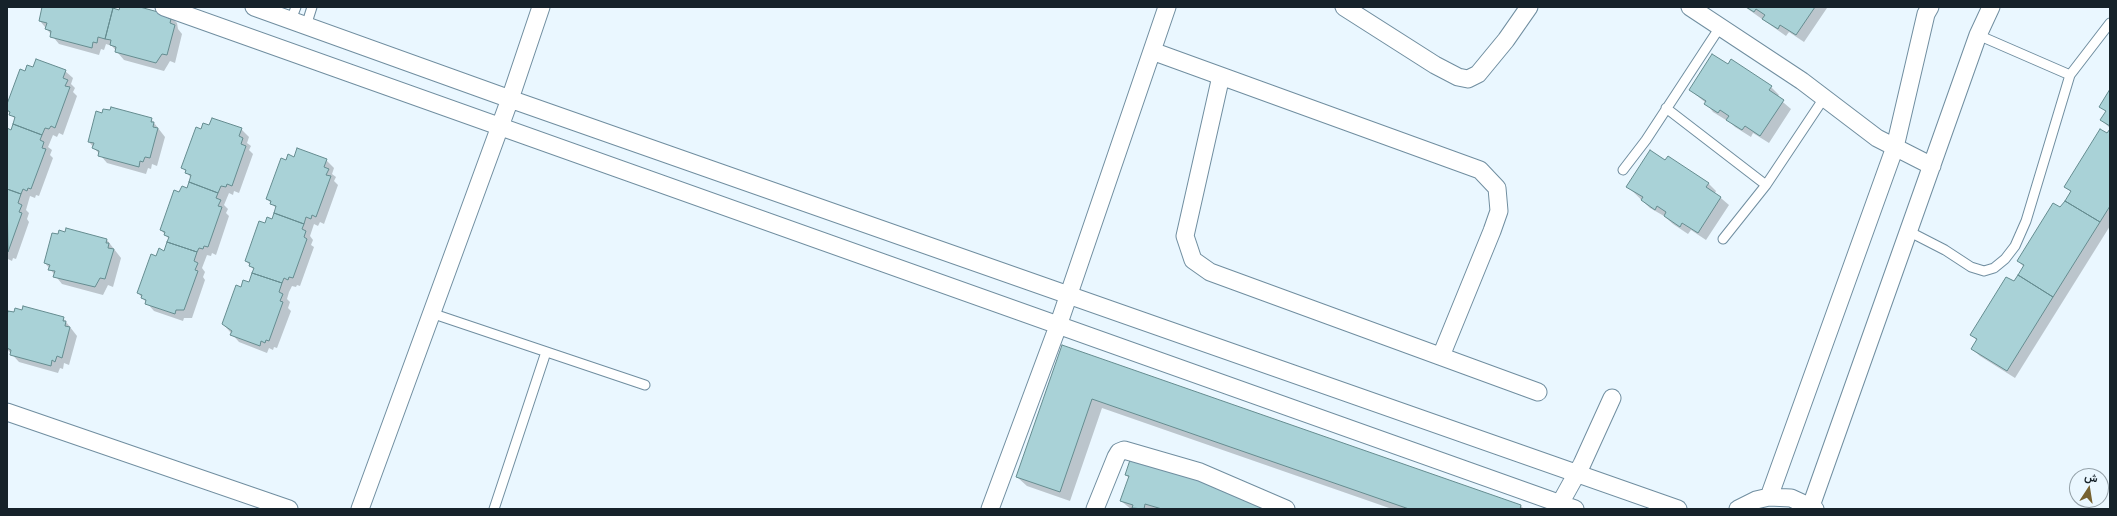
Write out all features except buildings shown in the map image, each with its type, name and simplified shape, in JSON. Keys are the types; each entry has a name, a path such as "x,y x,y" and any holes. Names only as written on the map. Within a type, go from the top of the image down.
{"street":[{"path":"164,7 1558,506 1575,509"},
{"path":"254,7 298,18 510,99 1678,509"},
{"path":"360,509 510,99 541,7"},
{"path":"990,509 1058,326 1167,7"},
{"path":"1344,7 1435,65 1458,77 1468,79 1478,74 1506,40 1528,7"},
{"path":"1690,7 1824,98 1877,138 1932,166"},
{"path":"1769,497 1894,148 1926,14 1930,7"},
{"path":"1738,509 1756,500 1769,497 1791,498 1813,507 1908,231 1978,35 1991,7"},
{"path":"1152,51 1480,170 1497,188 1499,211 1492,232 1441,356"},
{"path":"1221,76 1185,236 1193,260 1210,272 1538,392"},
{"path":"1558,506 1591,446 1612,398"},
{"path":"7,412 289,509"},
{"path":"1095,509 1116,456 1119,452 1124,450 1200,472 1286,509"}],"lane":[{"path":"298,18 312,7"},
{"path":"1908,231 1945,250 1971,267 1984,271 1994,268 2005,260 2014,246 2026,221 2070,76 2110,23"},
{"path":"1623,170 1646,140 1720,27"},
{"path":"1978,35 2070,76"},
{"path":"1723,239 1766,185 1824,98"},
{"path":"1666,108 1766,185"},
{"path":"431,314 645,386"},
{"path":"494,509 546,352"}]}
